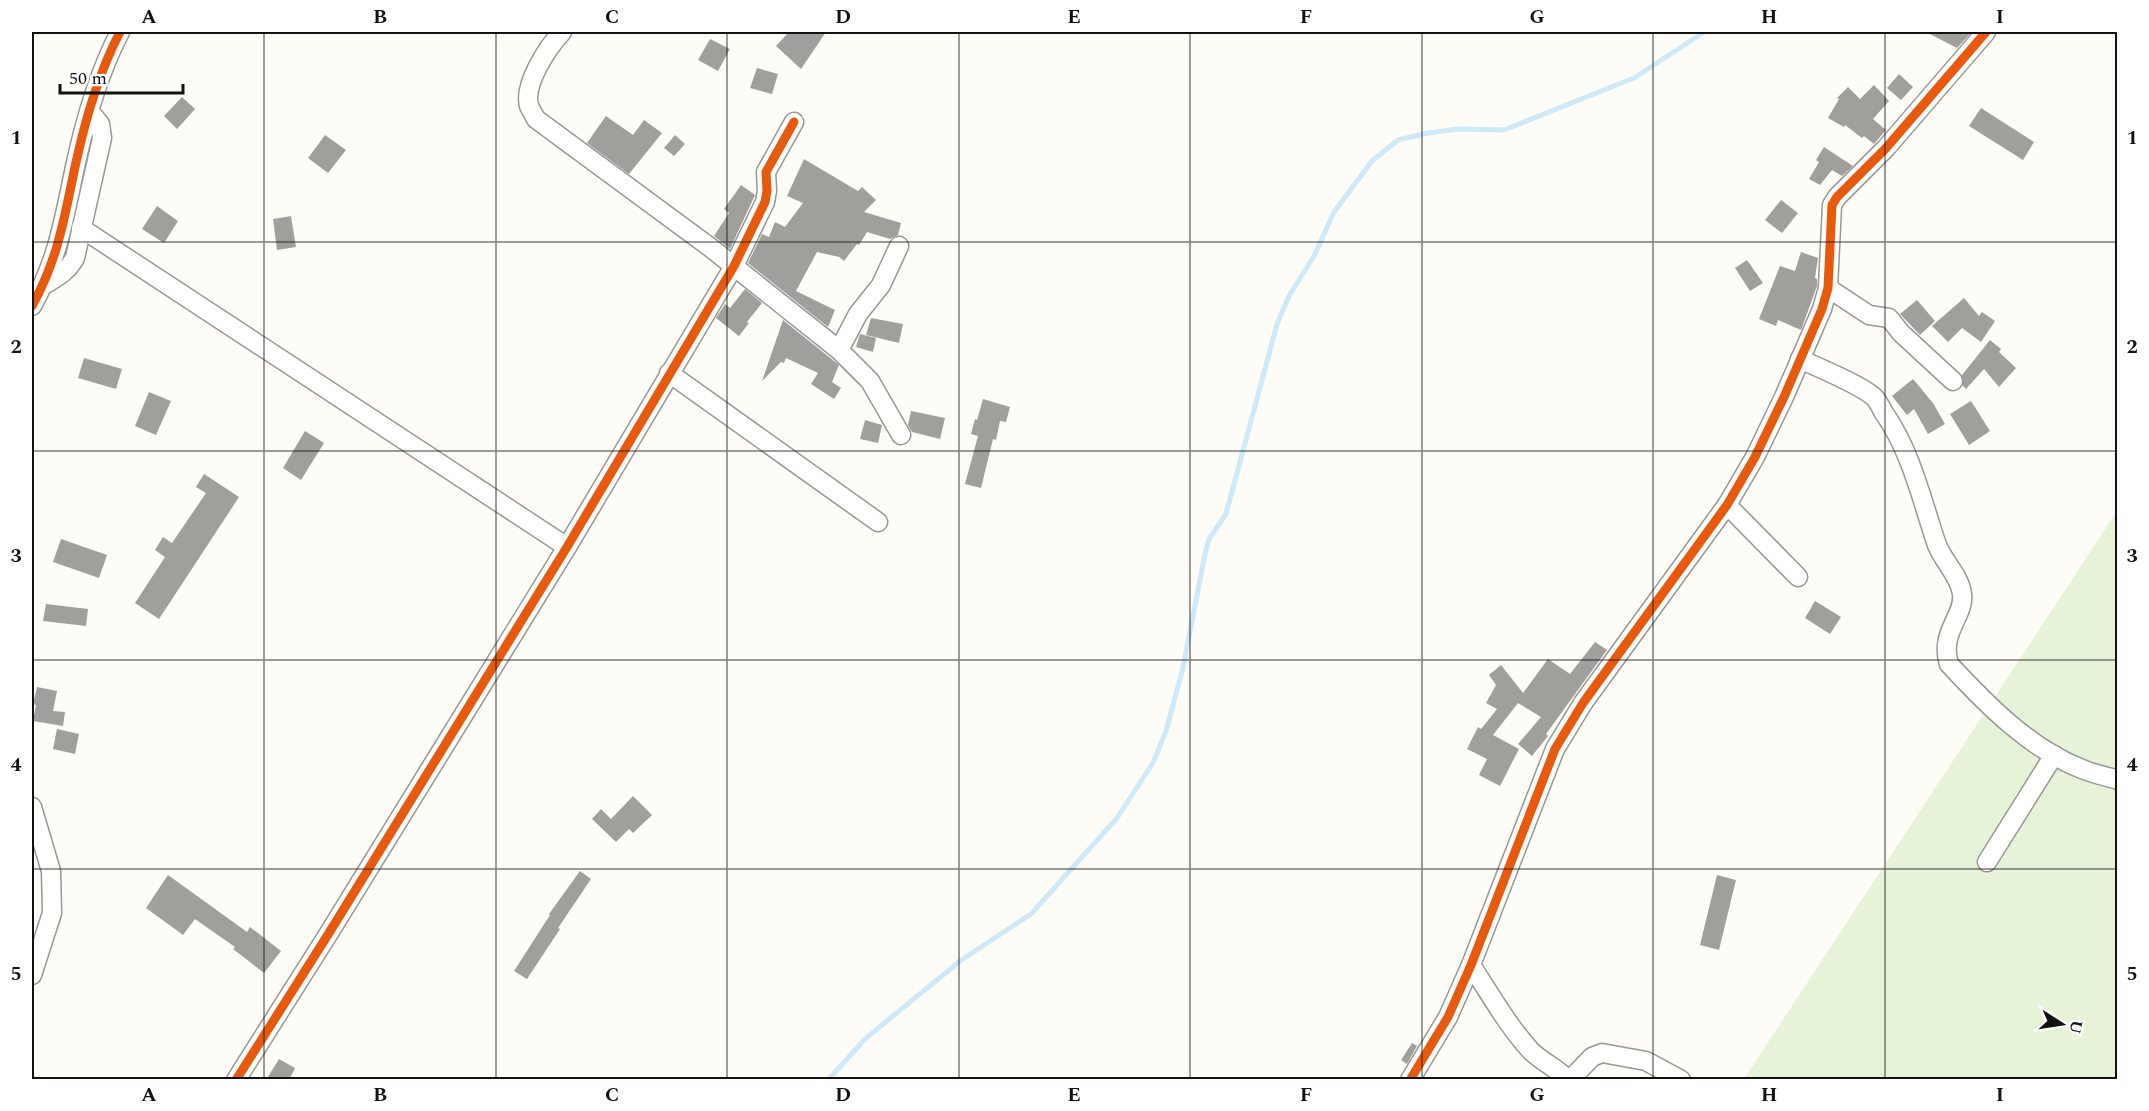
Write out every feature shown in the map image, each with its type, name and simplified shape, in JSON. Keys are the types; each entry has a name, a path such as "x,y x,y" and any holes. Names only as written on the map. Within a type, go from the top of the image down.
{"street":[{"path":"32,306 44,285 57,250 90,112 109,52 120,32"},
{"path":"562,32 547,50 530,86 529,105 536,119 734,266 839,350 870,381 901,435"},
{"path":"1410,1080 1448,1017 1471,966 1555,749 1583,703 1727,505 1755,457 1822,309 1828,288 1832,205 1838,196 1886,148 1986,32"},
{"path":"44,285 70,268 75,258 102,138 100,124 90,112"},
{"path":"236,1080 567,547 734,266 765,202 766,172 794,122"},
{"path":"81,228 567,547"},
{"path":"839,350 858,314 881,285 899,246"},
{"path":"1828,288 1869,315 1889,318 1901,333 1953,381"},
{"path":"1800,359 1874,397 1889,419 1910,463 1938,548 1962,594 1961,607 1947,639 1948,664 2012,725 2054,755 2082,770 2118,780"},
{"path":"669,373 878,522"},
{"path":"1727,505 1798,577"},
{"path":"1987,862 2054,755"},
{"path":"32,807 51,871 52,913 32,975"},
{"path":"1471,966 1512,1027 1532,1052 1559,1070 1569,1080 1592,1057 1602,1053 1646,1061 1681,1080"}],"green space":[{"path":"2117,511 2117,1079 1744,1079"}],"building":[{"path":"789,32 826,32 801,69 776,46"},
{"path":"1926,32 1972,32 1957,48"},
{"path":"710,39 730,49 718,71 698,60"},
{"path":"757,68 778,74 772,94 750,88"},
{"path":"1899,74 1913,87 1901,100 1887,88"},
{"path":"1874,85 1889,101 1873,119 1886,130 1874,144 1845,125 1844,127 1828,118 1839,99 1837,98 1848,87 1860,99"},
{"path":"182,97 195,109 177,129 164,116"},
{"path":"1981,108 2034,142 2023,160 1969,126"},
{"path":"606,116 633,135 644,120 662,133 629,174 587,143"},
{"path":"325,135 346,150 328,173 308,158"},
{"path":"675,135 685,144 674,156 664,148"},
{"path":"1824,147 1853,166 1842,176 1832,170 1820,185 1809,179 1819,162 1816,160"},
{"path":"804,159 858,191 862,187 876,200 864,212 901,223 898,235 890,239 867,232 859,245 857,244 844,261 839,257 817,252 796,291 835,310 828,327 748,263 762,234 769,237 775,222 785,227 803,203 787,196"},
{"path":"741,185 755,195 730,249 714,236 729,213 724,209"},
{"path":"1781,200 1798,213 1782,233 1765,220"},
{"path":"157,206 178,221 164,243 142,229"},
{"path":"291,216 296,247 277,250 273,219"},
{"path":"1801,252 1818,258 1815,278 1817,286 1801,330 1778,320 1776,326 1759,319 1780,266 1795,271"},
{"path":"1747,260 1763,283 1750,291 1735,268"},
{"path":"745,289 762,303 739,336 716,318 725,304 730,308"},
{"path":"1964,298 1979,316 1982,312 1995,321 1981,342 1962,328 1948,342 1932,326"},
{"path":"1917,300 1935,321 1920,335 1900,314"},
{"path":"871,318 903,324 899,343 866,335"},
{"path":"783,320 839,365 832,382 841,388 834,399 811,384 818,373 786,358 784,363 781,362 762,381"},
{"path":"860,334 876,338 873,352 856,347"},
{"path":"1990,340 2001,349 1999,352 2016,368 1999,387 1984,369 1966,389 1963,386 1962,375"},
{"path":"84,358 122,369 116,389 78,378"},
{"path":"1913,379 1933,403 1945,424 1928,434 1914,409 1907,415 1892,396"},
{"path":"149,392 171,401 156,435 135,426"},
{"path":"983,399 1010,407 1006,422 1000,421 996,440 993,439 981,488 965,484 978,436 971,434"},
{"path":"1971,401 1990,431 1969,445 1950,414"},
{"path":"911,411 945,418 940,439 912,432 908,425"},
{"path":"865,420 882,425 878,443 860,439"},
{"path":"305,431 324,443 301,480 283,468"},
{"path":"204,474 239,497 159,619 135,603 165,557 155,550 163,537 172,543 206,493 196,487"},
{"path":"61,539 107,555 99,578 53,562"},
{"path":"1815,601 1841,617 1830,634 1805,618"},
{"path":"46,604 88,609 86,626 43,621"},
{"path":"1595,642 1607,650 1532,756 1518,744 1541,717 1518,703 1493,735 1519,749 1500,786 1479,775 1487,759 1467,749 1478,727 1481,729 1497,709 1486,703 1496,685 1489,675 1501,665 1523,693 1548,659 1570,674"},
{"path":"37,687 57,691 53,711 65,712 63,726 33,721 36,705 33,704"},
{"path":"57,729 79,734 75,754 53,749"},
{"path":"633,796 652,815 633,833 629,829 616,842 592,819 601,809 611,819"},
{"path":"580,871 591,879 527,979 514,971 549,914"},
{"path":"168,875 247,932 250,927 281,951 264,973 233,949 235,947 195,919 183,935 146,908"},
{"path":"1717,875 1736,880 1719,950 1700,945"},
{"path":"1412,1043 1417,1046 1407,1064 1401,1060"},
{"path":"279,1059 295,1068 289,1080 266,1080"}],"waterway":[{"path":"828,1080 865,1039 960,961 1031,914 1117,818 1153,763 1166,731 1183,668 1209,539 1226,514 1277,324 1289,296 1314,256 1334,212 1372,161 1398,140 1458,129 1504,130 1634,78 1704,32"}],"cycle path":[{"path":"32,306 48,272 59,238 93,98 120,32"},
{"path":"1410,1080 1448,1017 1471,965 1555,749 1583,703 1727,505 1755,457 1784,397 1822,309 1828,288 1832,205 1837,197 1886,148 1986,32"},
{"path":"236,1080 567,547 734,266 765,202 766,172 794,122"}]}
